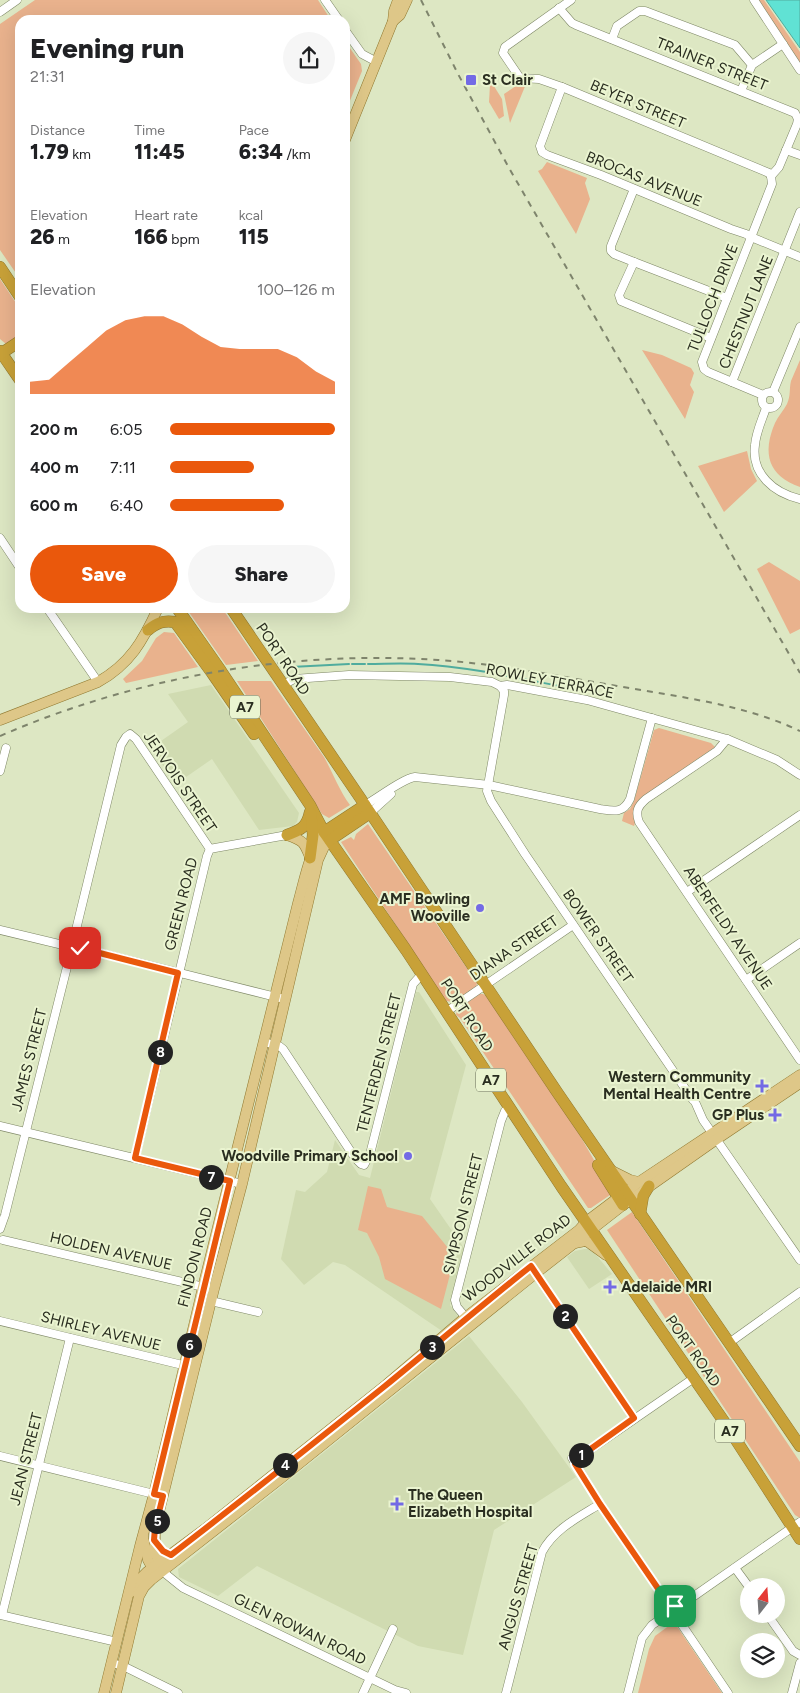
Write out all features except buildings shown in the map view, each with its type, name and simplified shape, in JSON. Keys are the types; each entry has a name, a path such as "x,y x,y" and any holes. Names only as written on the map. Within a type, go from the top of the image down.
{"highway":[{"path":"0,267 15,290"},
{"path":"15,344 0,352 15,373"},
{"name":"PORT ROAD","path":"180,613 269,743 310,805 327,836 422,974 588,1226 796,1525 800,1539"},
{"name":"PORT ROAD","path":"233,613 587,1135 610,1170 624,1198 640,1214 800,1446"},
{"path":"148,630 158,622 175,622 260,743 269,743"},
{"path":"287,835 300,831 307,823 310,805"},
{"path":"310,805 314,831 314,859"},
{"path":"327,836 368,809"},
{"path":"587,1135 597,1162 624,1198"},
{"path":"640,1214 644,1184"}],"main road":[{"path":"350,128 393,21 398,0"},
{"path":"393,21 400,15 407,0"},
{"path":"0,720 98,682 110,675 128,660 148,630 156,613"},
{"path":"287,835 302,840 314,859 328,855 344,860"},
{"name":"FINDON ROAD","path":"190,1367 211,1301 209,1288 242,1184 275,1045 281,998 314,859 319,840 327,836"},
{"name":"FINDON ROAD","path":"157,1570 154,1540 159,1495 209,1288 230,1181 264,1042 281,998"},
{"name":"WOODVILLE ROAD","path":"534,1270 574,1244 588,1226 624,1198 800,1075"},
{"name":"WOODVILLE ROAD","path":"715,1136 800,1083"},
{"path":"610,1170 630,1180 644,1184"},
{"name":"WOODVILLE ROAD","path":"157,1570 171,1555 534,1270 578,1230 588,1226"},
{"path":"574,1244 588,1242 612,1260"},
{"name":"WOODVILLE ROAD","path":"128,1597 141,1577 157,1570 280,1480 469,1321"},
{"name":"FINDON ROAD","path":"104,1693 143,1536 159,1495"},
{"path":"116,1693 139,1596 157,1570 148,1560 143,1536"},
{"path":"154,1540 163,1551 171,1555"}],"street":[{"path":"0,12 17,0"},
{"path":"325,0 336,15"},
{"path":"559,8 571,0"},
{"path":"754,0 800,70"},
{"name":"TRAINER STREET","path":"559,8 572,23 795,113 798,119 797,124 779,167 772,176"},
{"name":"BEYER STREET","path":"559,8 504,47 502,53 520,78 539,79 562,87 760,169 772,176"},
{"path":"612,39 617,26 639,11 645,10 735,45 752,64"},
{"path":"350,37 362,54 377,62"},
{"path":"741,91 752,64 783,44"},
{"name":"BROCAS AVENUE","path":"562,87 540,146 546,156 602,175 800,257"},
{"path":"786,150 800,155"},
{"name":"TULLOCH DRIVE","path":"763,395 708,372 702,365 703,357 772,184 772,176"},
{"path":"634,189 611,246 614,254 727,298"},
{"name":"CHESTNUT LANE","path":"732,382 800,212"},
{"path":"634,262 619,296 620,301 711,338"},
{"path":"773,392 800,327"},
{"path":"766,408 762,403 763,395 773,392"},
{"path":"766,408 773,408 778,404 778,399 773,392"},
{"path":"766,408 756,439 755,455 757,463 767,482 774,489 800,499"},
{"path":"0,538 15,560"},
{"path":"50,613 98,682"},
{"name":"ROWLEY TERRACE","path":"283,685 294,678 348,675 450,677 492,682 500,686 507,685 587,700 727,739 777,760 800,775"},
{"path":"489,784 504,695 504,691 500,686"},
{"path":"368,809 396,787 415,777 489,784 600,809 622,810 627,806 630,799 652,718"},
{"name":"JERVOIS STREET","path":"74,938 121,745 130,734 136,739 210,849"},
{"name":"ABERFELDY AVENUE","path":"727,739 717,751 646,799 639,806 636,815 800,1060"},
{"path":"0,771 6,748"},
{"name":"BOWER STREET","path":"489,784 487,792 491,801 525,854 695,1102 704,1120 800,1260"},
{"path":"687,892 800,816"},
{"name":"GREEN ROAD","path":"135,1158 178,973 210,849 287,835"},
{"name":"DIANA STREET","path":"446,1012 573,925"},
{"path":"0,930 63,945"},
{"path":"74,938 80,943 80,948 77,953 70,955 65,952 63,945 66,940 74,938"},
{"path":"746,980 800,943"},
{"path":"80,948 281,998"},
{"name":"JAMES STREET","path":"0,1229 6,1215 70,955"},
{"name":"TENTERDEN STREET","path":"275,1045 282,1049 355,1158 364,1165 368,1161 412,984 422,974"},
{"path":"264,1042 275,1045"},
{"name":"SIMPSON STREET","path":"469,1321 457,1306 455,1300 501,1122 505,1111 510,1108"},
{"path":"0,1126 242,1184"},
{"name":"HOLDEN AVENUE","path":"1,1239 209,1288"},
{"path":"534,1270 634,1418"},
{"path":"729,1342 800,1292"},
{"path":"211,1301 258,1312"},
{"name":"SHIRLEY AVENUE","path":"0,1321 190,1367"},
{"name":"JEAN STREET","path":"1,1615 70,1338"},
{"path":"694,1378 573,1461 728,1693"},
{"path":"0,1456 159,1495"},
{"name":"ANGUS STREET","path":"506,1693 542,1552 547,1542 558,1531 600,1504"},
{"path":"628,1693 642,1638 652,1626 796,1525"},
{"path":"735,1568 742,1578"},
{"name":"GLEN ROWAN ROAD","path":"157,1570 175,1587 182,1588 395,1690 406,1693"},
{"path":"1,1615 117,1642"},
{"path":"773,1623 789,1646 800,1655"},
{"path":"363,1693 393,1629"},
{"path":"112,1663 123,1666 178,1693"},
{"path":"792,1693 800,1663"}],"shaded area":[{"path":"35,0 318,0 328,15 15,15 15,272 0,250 0,24"},
{"path":"755,0 764,0 800,52 800,69"},
{"path":"350,48 361,64 362,71 350,101"},
{"path":"492,83 502,99 504,116 499,119 489,102 490,85"},
{"path":"519,84 526,84 510,123 504,94"},
{"path":"547,162 587,178 585,183 590,199 576,234 538,171"},
{"path":"0,279 15,302 15,339 6,344 0,339"},
{"path":"642,350 662,355 691,368 694,373 690,385 694,392 685,419"},
{"path":"800,360 800,487 781,477 775,470 769,454 769,444 776,420 787,404 791,381"},
{"path":"747,451 751,469 757,481 724,512 698,466"},
{"path":"769,562 800,581 800,629 790,634 757,569"},
{"path":"190,613 225,613 258,661 226,665"},
{"path":"164,632 174,633 198,667 126,683 123,679 142,661 156,638"},
{"path":"237,681 271,681 324,757 350,805 329,818 322,814"},
{"path":"211,685 299,813 297,822 293,826 259,830 212,759 176,784 151,748 188,722 168,694"},
{"path":"659,728 711,743 715,747 639,800 634,811 634,826 622,821 624,813 630,809 634,801 654,730"},
{"path":"368,824 477,983 476,987 453,1002 446,1001 341,842 351,837 354,840 356,834"},
{"name":"Woodville Primary School","path":"416,992 419,992 466,1065 430,1199 464,1248 450,1305 459,1318 442,1331 345,1265 333,1262 304,1285 281,1259 296,1190 305,1192 327,1172 335,1140 359,1175 370,1178"},
{"path":"479,994 486,996 579,1134 613,1193 591,1208 588,1208 460,1018 456,1015 457,1010"},
{"path":"368,1186 381,1189 387,1207 422,1216 448,1248 447,1256 454,1259 441,1309 385,1279 379,1257 367,1233 358,1230"},
{"path":"632,1212 800,1462 800,1518 795,1515 607,1230"},
{"path":"591,1249 612,1274 589,1289 567,1257 575,1251"},
{"name":"The Queen Elizabeth Hospital","path":"469,1336 522,1402 576,1477 494,1530 463,1655 418,1646 257,1566 218,1596 179,1577 178,1569"},
{"path":"674,1622 722,1693 638,1693 649,1649 655,1636"}],"water":[{"path":"766,0 800,0 800,48"}],"waterway":[{"path":"291,667 349,664"},
{"path":"352,664 365,664"},
{"path":"368,664 412,664 459,668 580,690"}],"railway":[{"path":"421,0 458,74 509,168 800,673"},
{"path":"0,736 52,715 159,683 214,672 270,664 326,659 382,658 483,664 550,674 733,708 756,714 800,731"}],"place":[{"name":"St Clair","path":"471,80"},
{"name":"AMF Bowling Wooville","path":"480,908"},
{"name":"Western Community Mental Health Centre","path":"762,1086"},
{"name":"GP Plus","path":"775,1115"},
{"name":"Woodville Primary School","path":"408,1156"},
{"name":"Adelaide MRI","path":"610,1287"},
{"name":"The Queen Elizabeth Hospital","path":"397,1504"}],"route":[{"path":"80,948 178,973 135,1158 230,1181 154,1494 163,1496 154,1540 163,1551 171,1555 205,1529 386,1385 531,1266 634,1418 578,1458 575,1464 577,1469 670,1606 675,1606"}]}
